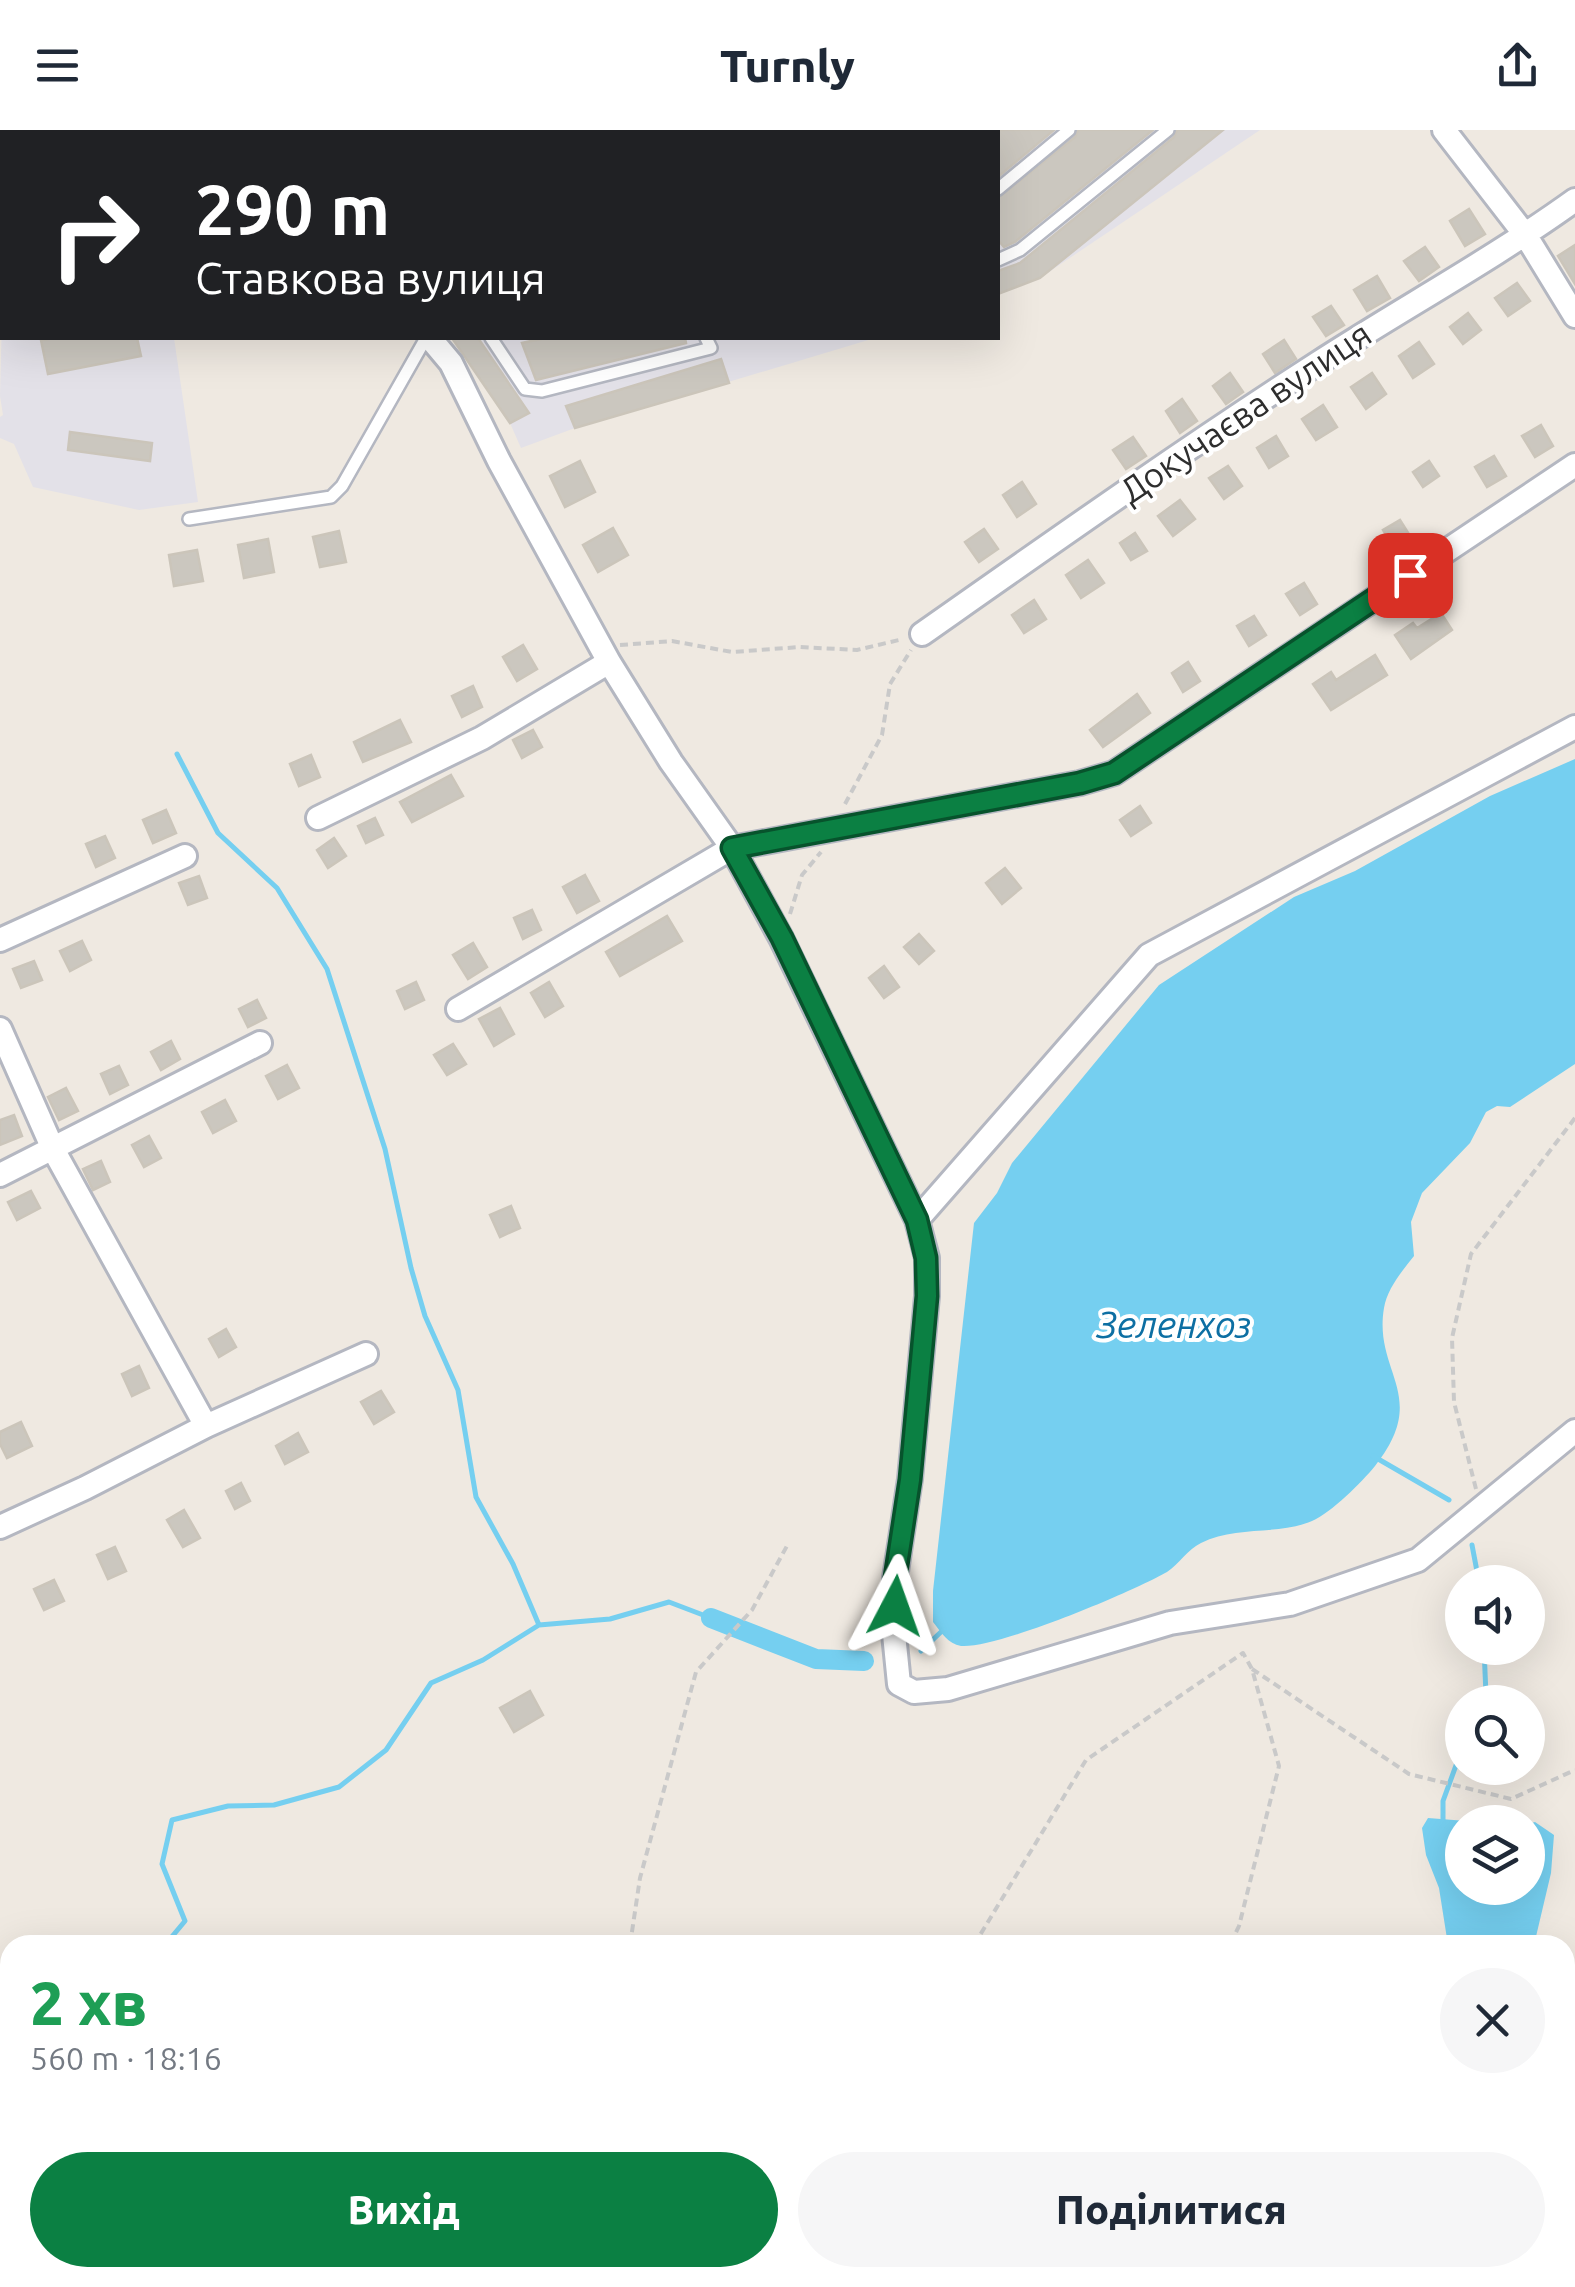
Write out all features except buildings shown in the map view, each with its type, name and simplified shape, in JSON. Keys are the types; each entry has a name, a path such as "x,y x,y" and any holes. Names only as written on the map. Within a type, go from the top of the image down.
{"street":[{"path":"1444,130 1526,236 1575,316"},
{"name":"Докучаєва вулиця","path":"922,634 1190,446 1405,306 1526,236 1575,200"},
{"path":"430,340 451,363 499,461 604,654 671,762 732,848 782,938 917,1220 926,1258 927,1296 910,1480 895,1578 894,1634 900,1684 914,1692 948,1689 1170,1623 1290,1604 1418,1560 1575,1430"},
{"path":"458,1009 732,848 1080,783 1114,773 1575,465"},
{"path":"318,818 482,738 604,654"},
{"path":"917,1220 1149,955 1575,727"},
{"path":"0,940 185,856"},
{"path":"0,1029 53,1150 206,1426"},
{"path":"0,1175 260,1043"},
{"path":"0,1527 206,1426 366,1354"}],"lane":[{"path":"1000,188 1070,130"},
{"path":"1000,259 1020,250 1168,130"},
{"path":"190,519 331,497 342,486 427,340"},
{"path":"492,340 525,389 542,391 711,348 707,340"}],"path":[{"path":"604,654 672,640 732,652 800,647 857,650 922,634"},
{"path":"782,938 802,876 840,827 843,808 882,736 890,684 922,634"},
{"path":"1482,1508 1454,1402 1452,1338 1471,1254 1575,1118"},
{"path":"631,1935 640,1878 696,1672 752,1610 788,1544"},
{"path":"980,1935 1086,1760 1243,1654 1252,1669 1278,1766 1235,1935"},
{"path":"1252,1669 1409,1774 1510,1799 1575,1770"}],"shaded area":[{"path":"1000,130 1260,130 1040,278 1000,293"},
{"path":"1,340 174,340 198,502 139,510 33,487 14,444 0,438"},
{"path":"453,340 868,340 575,428 521,448 510,423"}],"water":[{"name":"Зеленхоз","path":"1575,759 1575,1064 1510,1107 1497,1106 1486,1112 1470,1143 1422,1193 1411,1222 1414,1256 1392,1287 1384,1308 1386,1350 1400,1402 1391,1441 1375,1466 1337,1504 1312,1521 1214,1538 1196,1546 1167,1572 1096,1605 1003,1639 979,1645 952,1643 933,1622 933,1591 974,1223 997,1193 1012,1163 1159,985 1294,897 1355,871 1490,796"},
{"path":"1428,1818 1445,1819 1445,1905 1543,1905 1536,1935 1446,1935 1439,1888 1426,1855 1422,1828"},
{"path":"1545,1829 1554,1835 1545,1898"}],"waterway":[{"path":"177,754 218,833 277,888 327,969 385,1149 425,1316 458,1390 476,1497 513,1564 539,1625"},
{"path":"1373,1456 1449,1500"},
{"path":"1472,1545 1476,1565"},
{"path":"173,1935 185,1921 162,1864 172,1820 228,1806 274,1805 339,1787 386,1750 431,1683 483,1660 539,1625 610,1619 669,1602 711,1618"},
{"path":"711,1618 816,1659 864,1661"},
{"path":"921,1651 943,1630"},
{"path":"1485,1665 1486,1685"},
{"path":"1443,1825 1443,1801 1449,1785"}],"route":[{"path":"895,1606 927,1296 926,1258 917,1220 782,938 732,848 1080,783 1114,773 1410,575"}]}
